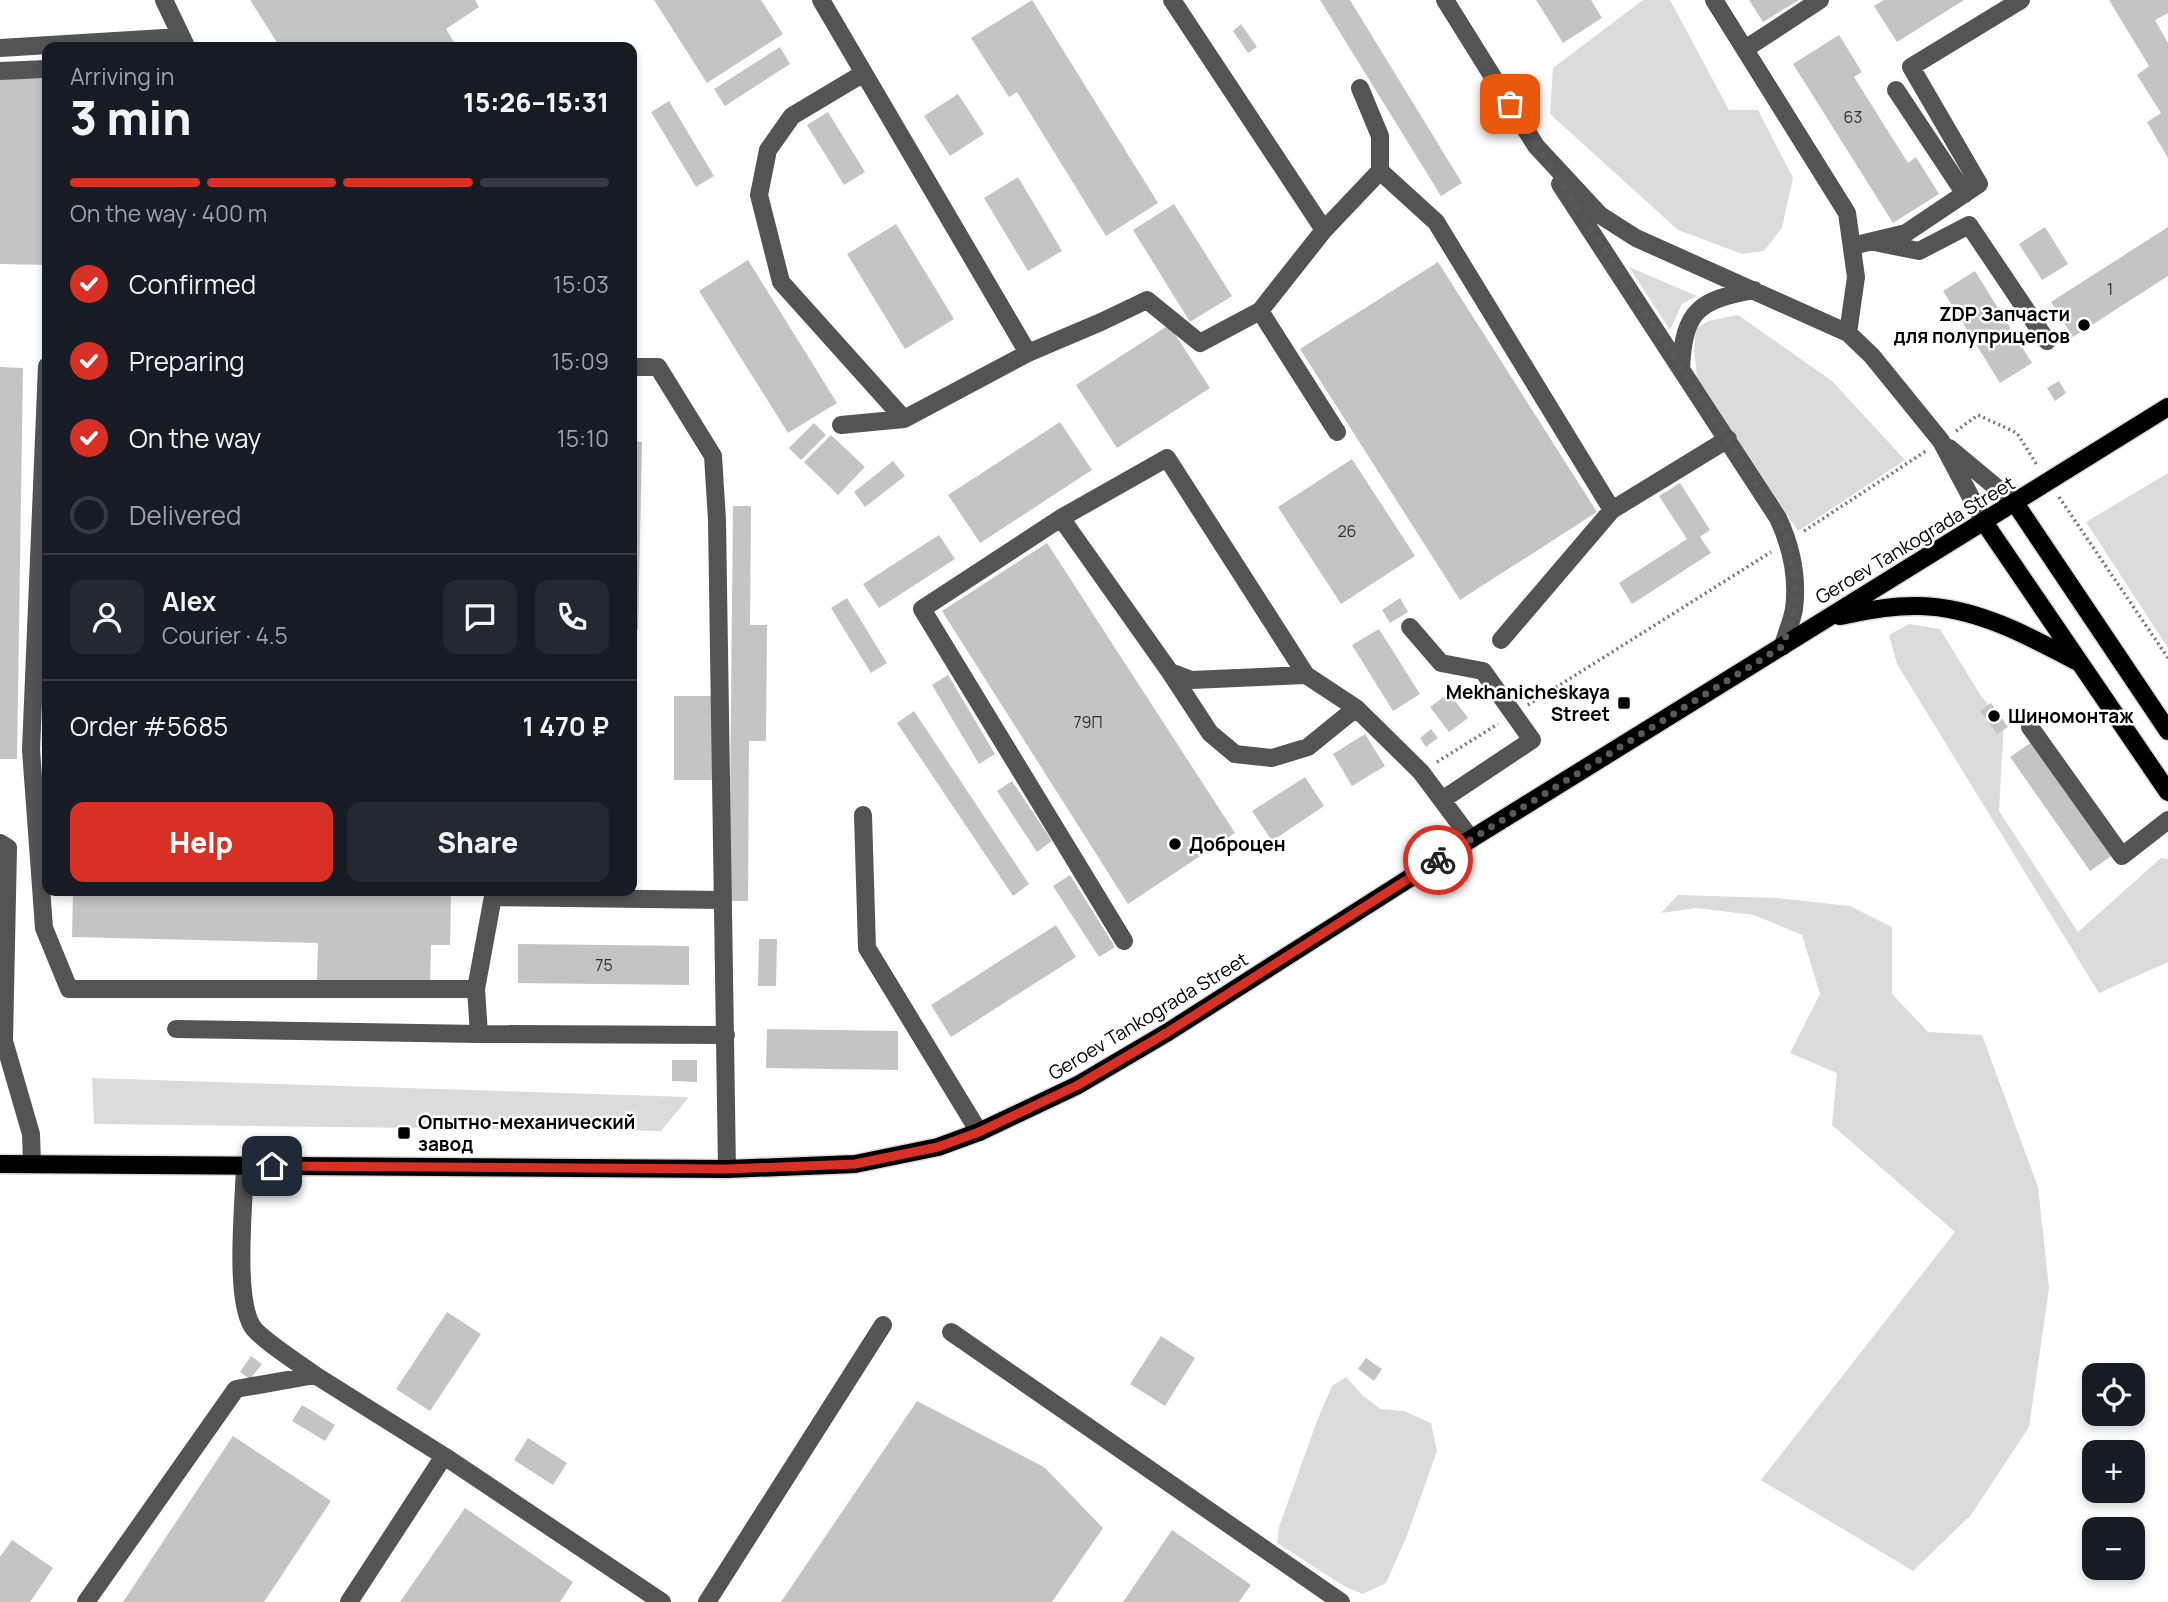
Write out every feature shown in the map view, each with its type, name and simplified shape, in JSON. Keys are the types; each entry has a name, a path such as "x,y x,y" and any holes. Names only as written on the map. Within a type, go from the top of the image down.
{"main road":[{"name":"Geroev Tankograda Street","path":"0,1164 727,1169 855,1164 938,1147 979,1132 1078,1085 1168,1032 1471,839 2168,407"},
{"path":"2015,503 2168,731"},
{"path":"1984,522 2168,792"},
{"path":"1826,619 1883,607 1921,606 1954,610 1995,623 2080,663"}],"street":[{"path":"164,0 184,42"},
{"path":"821,0 1028,353"},
{"path":"1172,0 1324,230"},
{"path":"1445,0 1536,146 1778,518 1789,541 1794,574 1794,610 1783,646"},
{"path":"1714,0 1847,213 1856,276 1848,333"},
{"path":"1745,49 1820,0"},
{"path":"1852,246 1906,233 1979,184 1911,67 2021,0"},
{"path":"0,48 42,47"},
{"path":"0,71 42,69"},
{"path":"864,73 792,117 768,150 759,195 781,282 904,419"},
{"path":"841,425 904,419 1028,353 1147,300 1200,343 1260,311 1324,230 1380,171 1380,136 1360,88"},
{"path":"1896,90 1965,194"},
{"path":"1536,146 1600,215 1636,238 1848,333 1872,356 1941,442 1984,522"},
{"path":"1380,171 1436,222 1612,510"},
{"path":"1872,242 1919,251 1969,225 2047,341"},
{"path":"1681,369 1682,340 1693,316 1710,301 1754,290"},
{"path":"1260,311 1336,432"},
{"path":"637,367 658,367 713,456 717,520 727,1169"},
{"path":"1501,640 1612,510 1728,439"},
{"path":"1941,442 2015,503"},
{"path":"1124,941 922,609 1061,519 1167,458 1306,675 1356,708 1421,772 1471,839"},
{"path":"42,486 31,750 44,928 69,989 476,989"},
{"path":"1061,519 1171,672 1210,733 1236,754 1272,758 1308,747 1356,708"},
{"path":"1410,627 1441,663 1483,671 1532,740 1442,800"},
{"path":"1171,672 1191,680 1306,675"},
{"path":"2030,727 2122,856 2168,820"},
{"path":"863,815 867,947 979,1132"},
{"path":"0,843 8,848 2,1041 31,1134 32,1164"},
{"path":"479,1034 476,989 493,896"},
{"path":"570,896 723,900"},
{"path":"176,1028 479,1034 726,1035"},
{"path":"246,1166 242,1289 247,1315 253,1328 315,1375 444,1456 662,1602"},
{"path":"707,1602 883,1325"},
{"path":"951,1332 1341,1602"},
{"path":"86,1602 236,1389 315,1375"},
{"path":"349,1602 444,1456"}],"path":[{"path":"1421,772 1789,541 1978,415 2017,433 2168,658"}],"shaded area":[{"path":"1643,0 1670,0 1729,110 1758,110 1793,178 1782,228 1764,251 1742,254 1678,230 1550,114 1553,68"},
{"path":"1629,267 1697,296 1682,304 1670,330"},
{"path":"1738,315 1832,381 1905,460 1798,531 1697,377 1694,349 1696,329 1708,321"},
{"path":"2168,473 2168,648 2086,522"},
{"path":"1909,624 1940,629 1981,696 2004,721 1999,811 2078,932 2161,858 2168,859 2168,962 2099,993 1897,664 1889,635"},
{"path":"1678,895 1778,898 1850,906 1892,927 1892,994 1928,1032 1982,1035 2038,1187 2049,1288 2029,1427 1971,1515 1913,1571 1761,1480 1955,1232 1832,1125 1837,1073 1790,1053 1820,994 1802,935 1754,915 1696,908 1661,913"},
{"path":"92,1078 689,1097 661,1131 94,1124"},
{"path":"1346,1377 1363,1396 1381,1409 1404,1411 1431,1423 1437,1451 1406,1538 1386,1583 1363,1594 1344,1586 1277,1543 1279,1527 1317,1421 1332,1386"}],"building":[{"path":"250,0 475,0 479,7 446,29 454,42 277,42"},
{"path":"654,0 761,0 783,34 707,83"},
{"path":"1032,0 1158,203 1106,236 1017,92 1009,97 971,38"},
{"path":"1320,0 1350,0 1462,183 1441,196"},
{"path":"1536,0 1591,0 1602,18 1563,43"},
{"path":"1749,0 1799,0 1763,22"},
{"path":"1884,0 1964,0 1897,42 1874,6"},
{"path":"2109,0 2168,0 2168,13 2155,20 2168,43 2168,158 2147,122 2161,113 2137,75 2149,66"},
{"path":"1241,24 1257,47 1248,53 1233,31"},
{"path":"1839,35 1862,72 1854,77 1908,163 1916,157 1939,194 1893,223 1793,64"},
{"path":"780,47 790,64 725,106 714,89"},
{"path":"0,78 42,79 42,265 0,264"},
{"path":"958,94 984,134 950,156 924,116"},
{"path":"669,101 714,176 696,187 651,112"},
{"path":"828,112 865,172 844,185 807,125"},
{"path":"1018,177 1062,251 1028,271 984,198"},
{"path":"1174,204 1232,296 1190,322 1133,230"},
{"path":"896,224 954,319 905,349 847,254"},
{"path":"2045,227 2068,264 2042,280 2019,244"},
{"path":"2168,227 2168,276 2073,337 2051,302"},
{"path":"748,260 837,403 788,433 699,291"},
{"path":"1438,262 1597,512 1460,600 1300,349"},
{"path":"1975,271 2032,363 2000,383 1943,291"},
{"path":"1169,325 1210,388 1117,448 1076,385"},
{"path":"0,367 23,368 17,759 0,759"},
{"path":"2059,381 2066,393 2055,401 2047,388"},
{"path":"1060,422 1092,470 980,543 948,495"},
{"path":"814,423 826,435 801,460 789,448"},
{"path":"831,435 865,467 838,495 804,462"},
{"path":"637,442 642,442 637,630"},
{"path":"1352,459 1415,556 1341,604 1278,507"},
{"path":"893,461 905,476 865,507 854,492"},
{"path":"1680,483 1710,530 1700,537 1711,553 1632,604 1619,583 1687,539 1659,496"},
{"path":"733,506 751,506 750,625 767,625 766,741 749,741 748,901 729,901"},
{"path":"939,535 955,559 879,608 863,584"},
{"path":"1047,543 1235,833 1128,904 942,611"},
{"path":"847,598 887,663 871,673 831,608"},
{"path":"1400,598 1408,612 1390,623 1382,610"},
{"path":"1379,629 1420,694 1393,711 1352,645"},
{"path":"948,675 995,754 979,764 932,685"},
{"path":"1449,693 1468,718 1449,732 1430,707"},
{"path":"674,696 714,696 714,780 674,780"},
{"path":"1991,703 2008,727 1997,734 1980,711"},
{"path":"914,711 1029,884 1013,896 897,723"},
{"path":"1431,729 1438,738 1426,747 1420,738"},
{"path":"1365,734 1385,766 1352,786 1333,754"},
{"path":"2032,742 2111,856 2090,871 2010,757"},
{"path":"1305,777 1324,806 1272,841 1252,811"},
{"path":"1012,781 1052,841 1037,852 997,791"},
{"path":"1070,875 1115,947 1099,957 1053,886"},
{"path":"73,896 451,896 450,945 431,945 430,983 317,980 318,943 72,937"},
{"path":"1056,925 1076,957 951,1037 931,1005"},
{"path":"759,939 777,939 776,986 758,986"},
{"path":"518,944 689,946 689,985 518,983"},
{"path":"767,1029 898,1031 898,1070 766,1068"},
{"path":"672,1060 697,1060 697,1082 672,1081"},
{"path":"447,1312 481,1334 430,1411 396,1389"},
{"path":"1161,1336 1195,1358 1165,1406 1130,1384"},
{"path":"251,1356 262,1364 250,1379 240,1372"},
{"path":"1366,1358 1382,1369 1374,1381 1358,1369"},
{"path":"917,1401 1044,1467 1103,1528 1052,1602 781,1602"},
{"path":"302,1405 335,1425 325,1441 292,1421"},
{"path":"233,1436 331,1501 264,1602 123,1602"},
{"path":"528,1438 567,1463 553,1485 514,1460"},
{"path":"465,1508 573,1582 560,1602 400,1602"},
{"path":"1172,1530 1251,1585 1239,1602 1123,1602"},
{"path":"12,1540 53,1568 30,1602 0,1602 0,1557"}],"way so far":[{"path":"1438,860 1783,646 1794,610 1794,574 1789,541 1778,518 1510,104"}],"place":[{"name":"ZDP Запчасти для полуприцепов","path":"2084,325"},
{"name":"Mekhanicheskaya Street","path":"1624,703"},
{"name":"Шиномонтаж","path":"1994,716"},
{"name":"Доброцен","path":"1175,844"},
{"name":"Опытно-механический завод","path":"404,1133"}],"route":[{"path":"272,1166 727,1169 855,1164 938,1147 979,1132 1078,1085 1168,1032 1438,860"}]}
